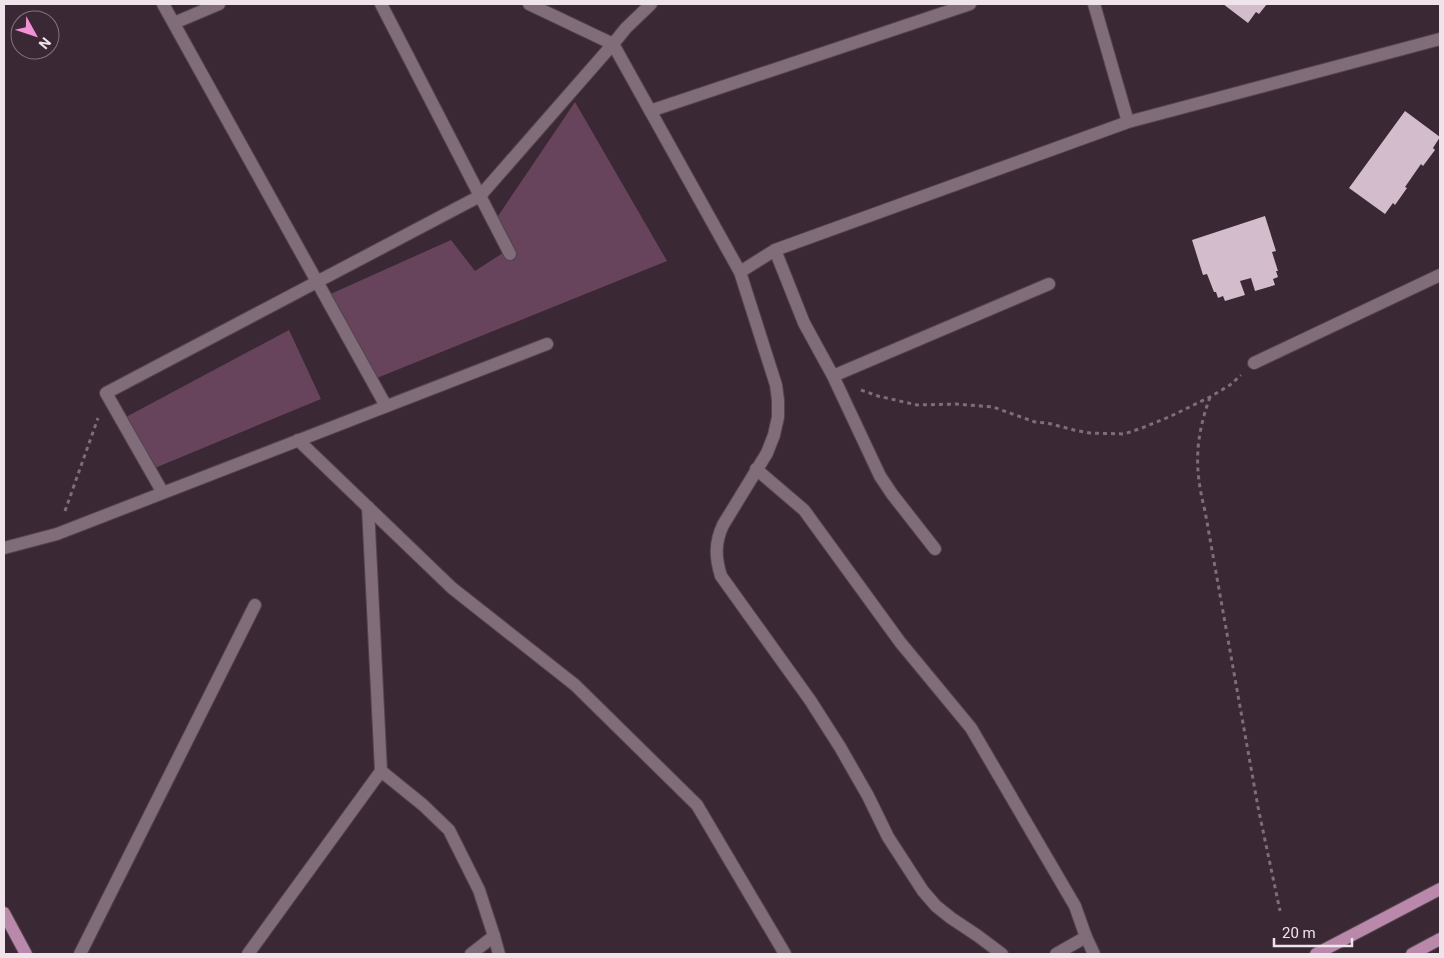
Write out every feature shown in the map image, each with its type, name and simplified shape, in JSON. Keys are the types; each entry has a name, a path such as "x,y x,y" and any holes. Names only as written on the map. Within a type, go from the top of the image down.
{"main road":[{"path":"1316,954 1440,889"},
{"path":"4,913 26,954"},
{"path":"1412,954 1440,939"}],"street":[{"path":"163,4 386,406"},
{"path":"174,23 219,4"},
{"path":"381,4 510,254"},
{"path":"529,4 613,44 740,272 774,377 778,400 778,416 774,435 767,453 723,524 719,534 716,556 721,576 810,700 868,796 888,837 923,891 936,906 951,918 1002,954"},
{"path":"163,493 106,393 480,196 626,28 651,4"},
{"path":"650,111 970,4"},
{"path":"1094,4 1128,122"},
{"path":"740,272 775,250 1128,122 1440,39"},
{"path":"775,250 804,323 835,382 880,476 936,549"},
{"path":"1254,363 1440,275"},
{"path":"835,382 1049,284"},
{"path":"4,548 57,534 547,344"},
{"path":"298,440 452,588 575,685 697,805 785,954"},
{"path":"756,469 804,510 900,642 972,728 1075,906 1094,954"},
{"path":"248,954 381,771 368,507"},
{"path":"80,954 255,605"},
{"path":"381,771 423,805 449,830 479,890 499,954"},
{"path":"471,954 494,936"},
{"path":"1056,954 1086,937"}],"path":[{"path":"835,382 878,396 917,405 956,404 993,407 1035,422 1090,433 1124,434 1160,420 1210,396 1230,384 1254,363"},
{"path":"57,534 106,393"},
{"path":"1210,396 1204,414 1197,452 1197,472 1258,807 1280,911"}],"shaded area":[{"path":"575,102 667,261 372,380 326,296 451,240 475,271 512,247 492,225"},
{"path":"289,330 321,399 155,468 126,417"}],"building":[{"path":"1223,4 1267,4 1259,14 1256,12 1248,23"},
{"path":"1405,111 1440,137 1433,148 1435,150 1423,166 1421,164 1395,205 1393,203 1385,214 1349,188"},
{"path":"1265,216 1276,251 1272,252 1278,271 1276,271 1278,277 1273,279 1275,285 1255,291 1251,278 1240,281 1245,295 1225,301 1223,296 1218,298 1207,274 1203,275 1192,240"}]}
